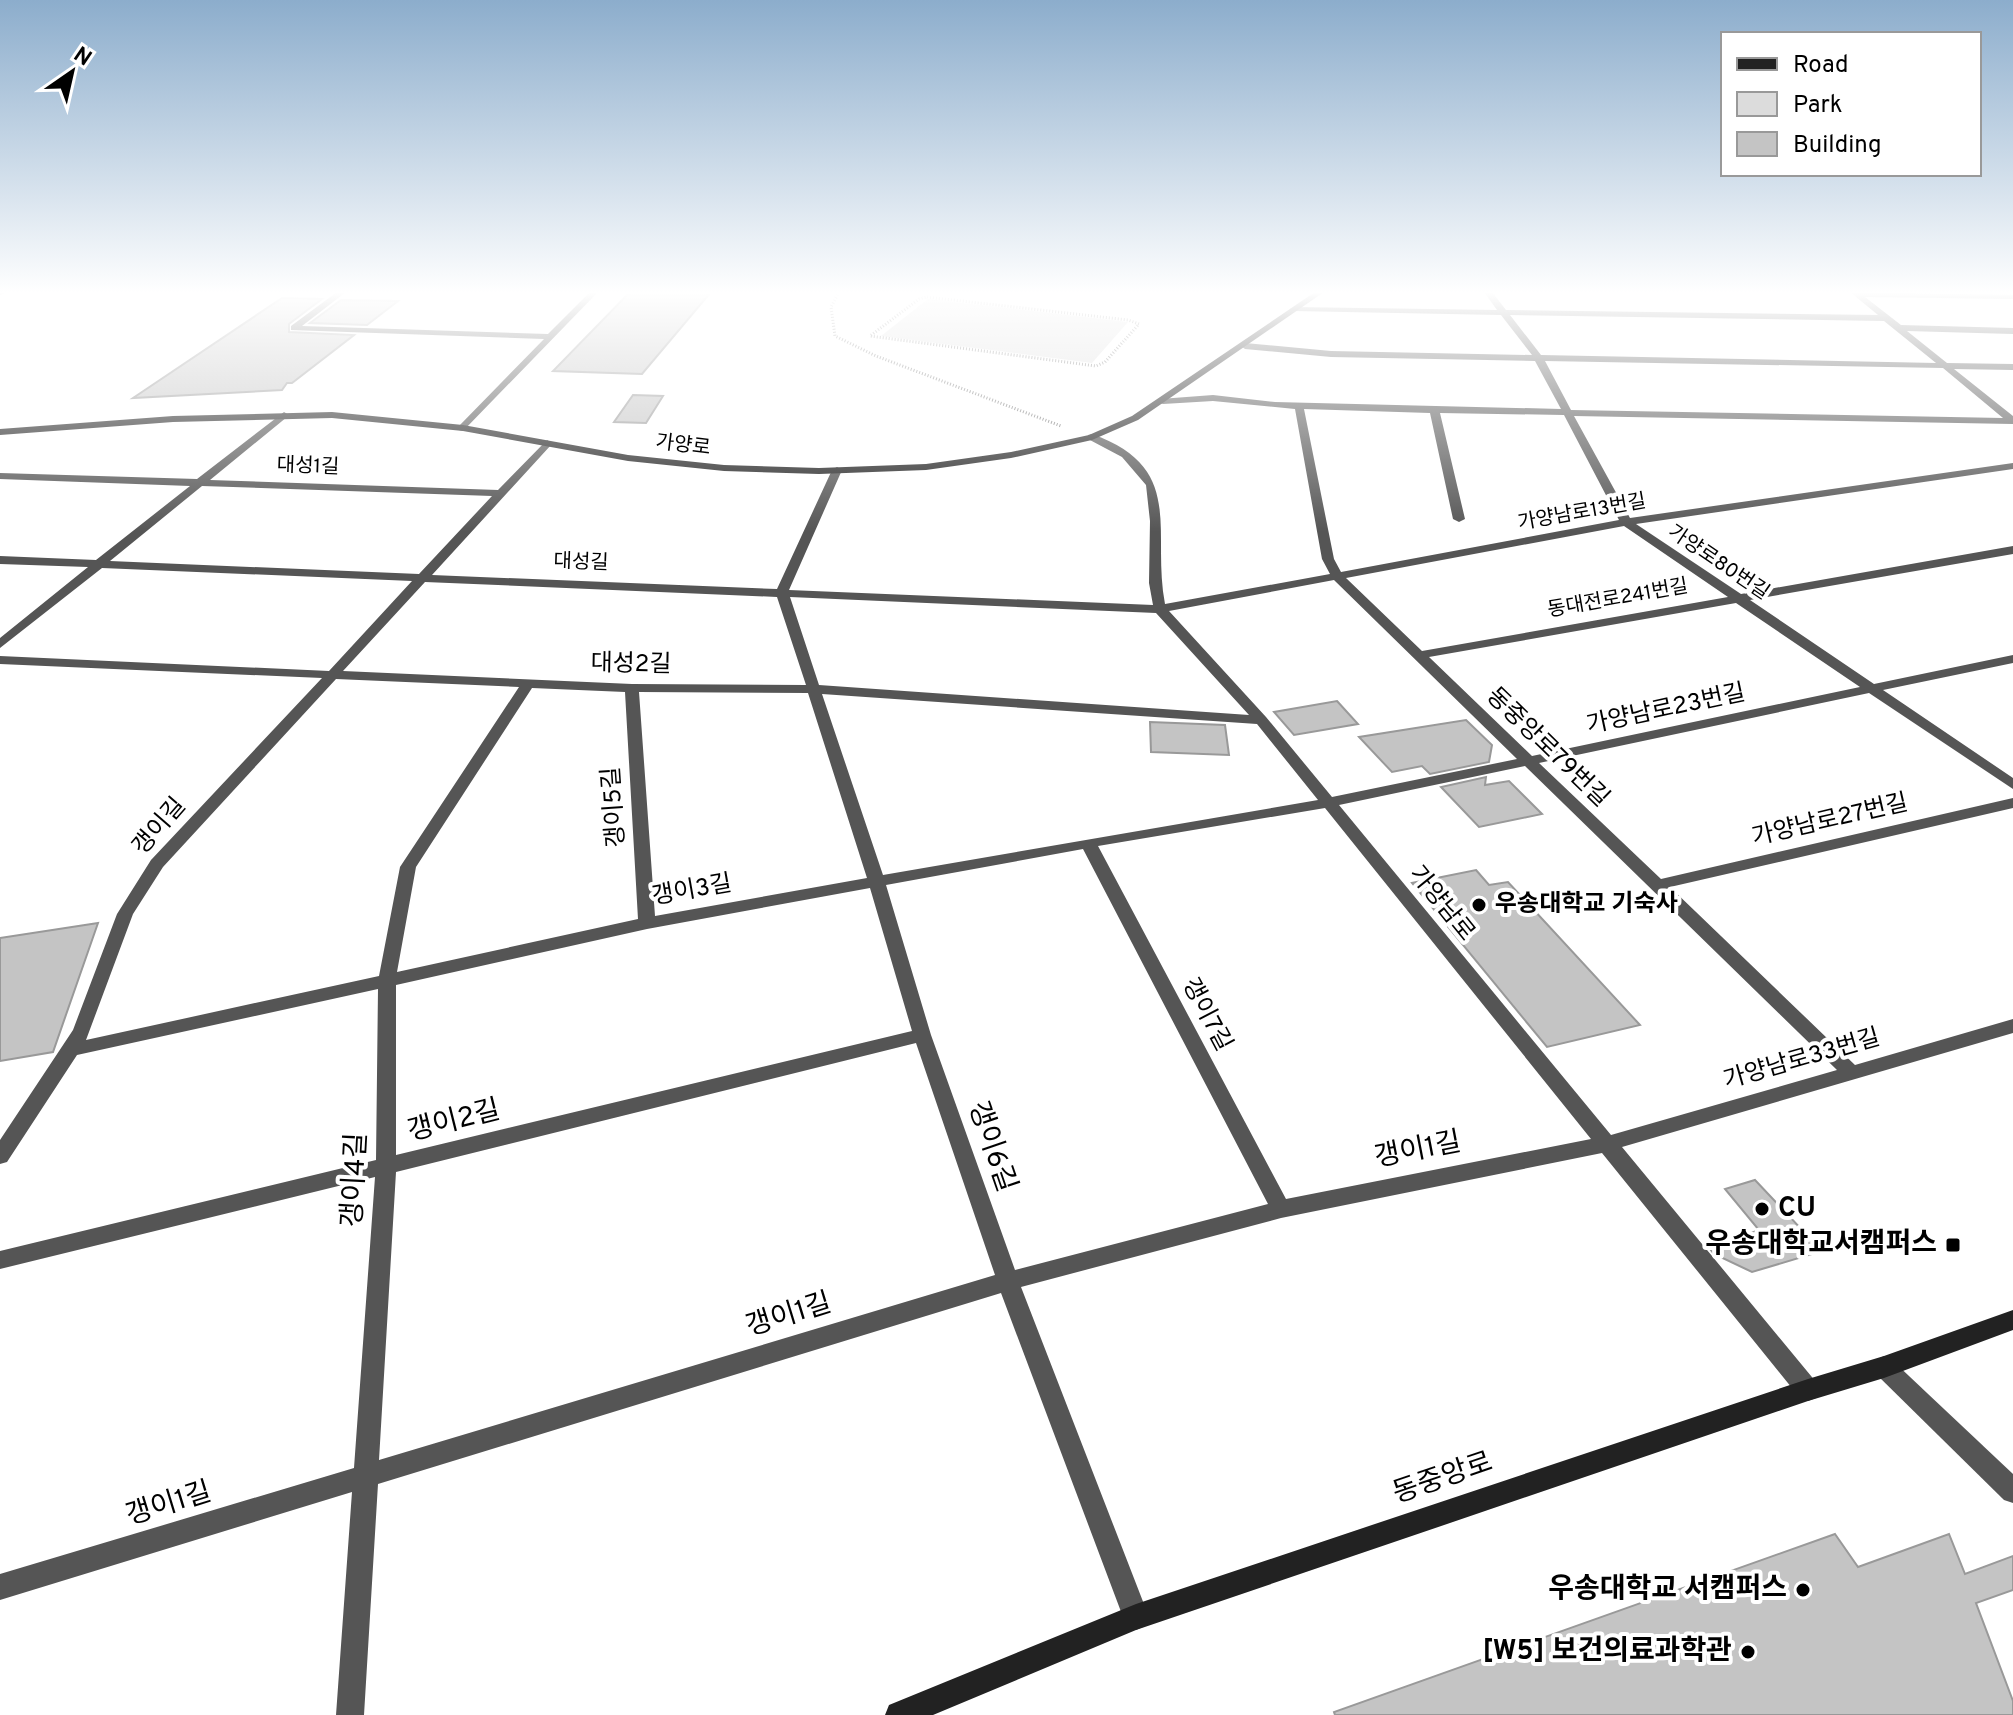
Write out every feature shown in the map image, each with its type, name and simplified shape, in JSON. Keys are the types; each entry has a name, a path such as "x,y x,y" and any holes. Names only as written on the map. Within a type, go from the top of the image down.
{"street":[{"path":"463,428 518,372"},
{"name":"가양로","path":"2,433 284,415 332,415 463,428 628,458 724,468 837,470 926,467 1011,455 1092,437 1135,418 1206,372"},
{"name":"가양로80번길","path":"1545,372 1626,522 2013,785"},
{"path":"1954,372 2013,421"},
{"path":"1163,401 1213,398 1299,406 1434,410 2013,421"},
{"name":"동중앙로79번길","path":"1299,406 1328,559 1339,578 1852,1073"},
{"path":"1434,410 1459,519"},
{"path":"0,644 284,415"},
{"path":"1092,437 1126,455 1151,485 1156,521 1155,583 1160,609"},
{"path":"426,576 547,443"},
{"name":"가양남로13번길","path":"1160,609 1626,522 2013,466"},
{"path":"782,592 837,470"},
{"name":"대성1길","path":"0,476 502,493"},
{"name":"동대전로241번길","path":"1420,655 2013,550"},
{"name":"대성길","path":"0,560 1160,609"},
{"name":"갱이길","path":"0,1156 82,1030 125,914 157,864 426,576"},
{"name":"갱이6길","path":"782,592 816,689 922,1035 1008,1281 1136,1617"},
{"name":"가양남로","path":"1160,609 1261,720 1808,1390"},
{"name":"가양남로23번길","path":"1327,803 2013,659"},
{"name":"대성2길","path":"0,660 632,688 816,689 1261,720"},
{"name":"갱이4길","path":"350,1715 386,1168 387,981 408,867 528,683"},
{"name":"갱이5길","path":"632,688 647,923"},
{"name":"갱이3길","path":"71,1050 647,923 1327,803"},
{"name":"가양남로27번길","path":"1657,885 2013,803"},
{"name":"갱이7길","path":"1088,843 1281,1209"},
{"name":"가양남로33번길","path":"1606,1144 2013,1026"},
{"name":"갱이2길","path":"0,1260 922,1035"},
{"name":"갱이1길","path":"0,1587 1008,1281 1281,1209 1606,1144"},
{"name":"동중앙로","path":"899,1715 1136,1617 1884,1367 2013,1320"},
{"path":"1884,1367 2013,1491"}],"path":[{"path":"919,372 1092,437"}],"building":[{"path":"172,372 306,372 292,383 287,383 282,390 133,398"},
{"path":"584,372 644,372 642,374"},
{"path":"633,395 663,396 646,423 614,422"},
{"path":"1337,701 1358,724 1294,735 1274,712"},
{"path":"1466,720 1492,745 1489,762 1430,774 1422,766 1392,772 1359,737"},
{"path":"1150,722 1225,725 1229,755 1151,752"},
{"path":"1486,777 1485,785 1509,781 1542,814 1479,827 1441,787"},
{"path":"1476,870 1489,885 1508,882 1640,1025 1547,1047 1412,883"},
{"path":"98,923 53,1052 0,1061 0,938"},
{"name":"CU","path":"1755,1180 1822,1251 1752,1272 1714,1254 1710,1249 1759,1230 1725,1189"},
{"name":"우송대학교 서캠퍼스","path":"1835,1534 1858,1567 1949,1534 1965,1574 2013,1556 2013,1590 1976,1603 2013,1701 2013,1715 1335,1715 1334,1712"}],"place":[{"name":"우송대학교 기숙사","path":"1479,905"},
{"name":"CU","path":"1762,1209"},
{"name":"우송대학교서캠퍼스","path":"1953,1245"},
{"name":"우송대학교 서캠퍼스","path":"1803,1590"},
{"name":"[W5] 보건의료과학관","path":"1748,1652"}]}
